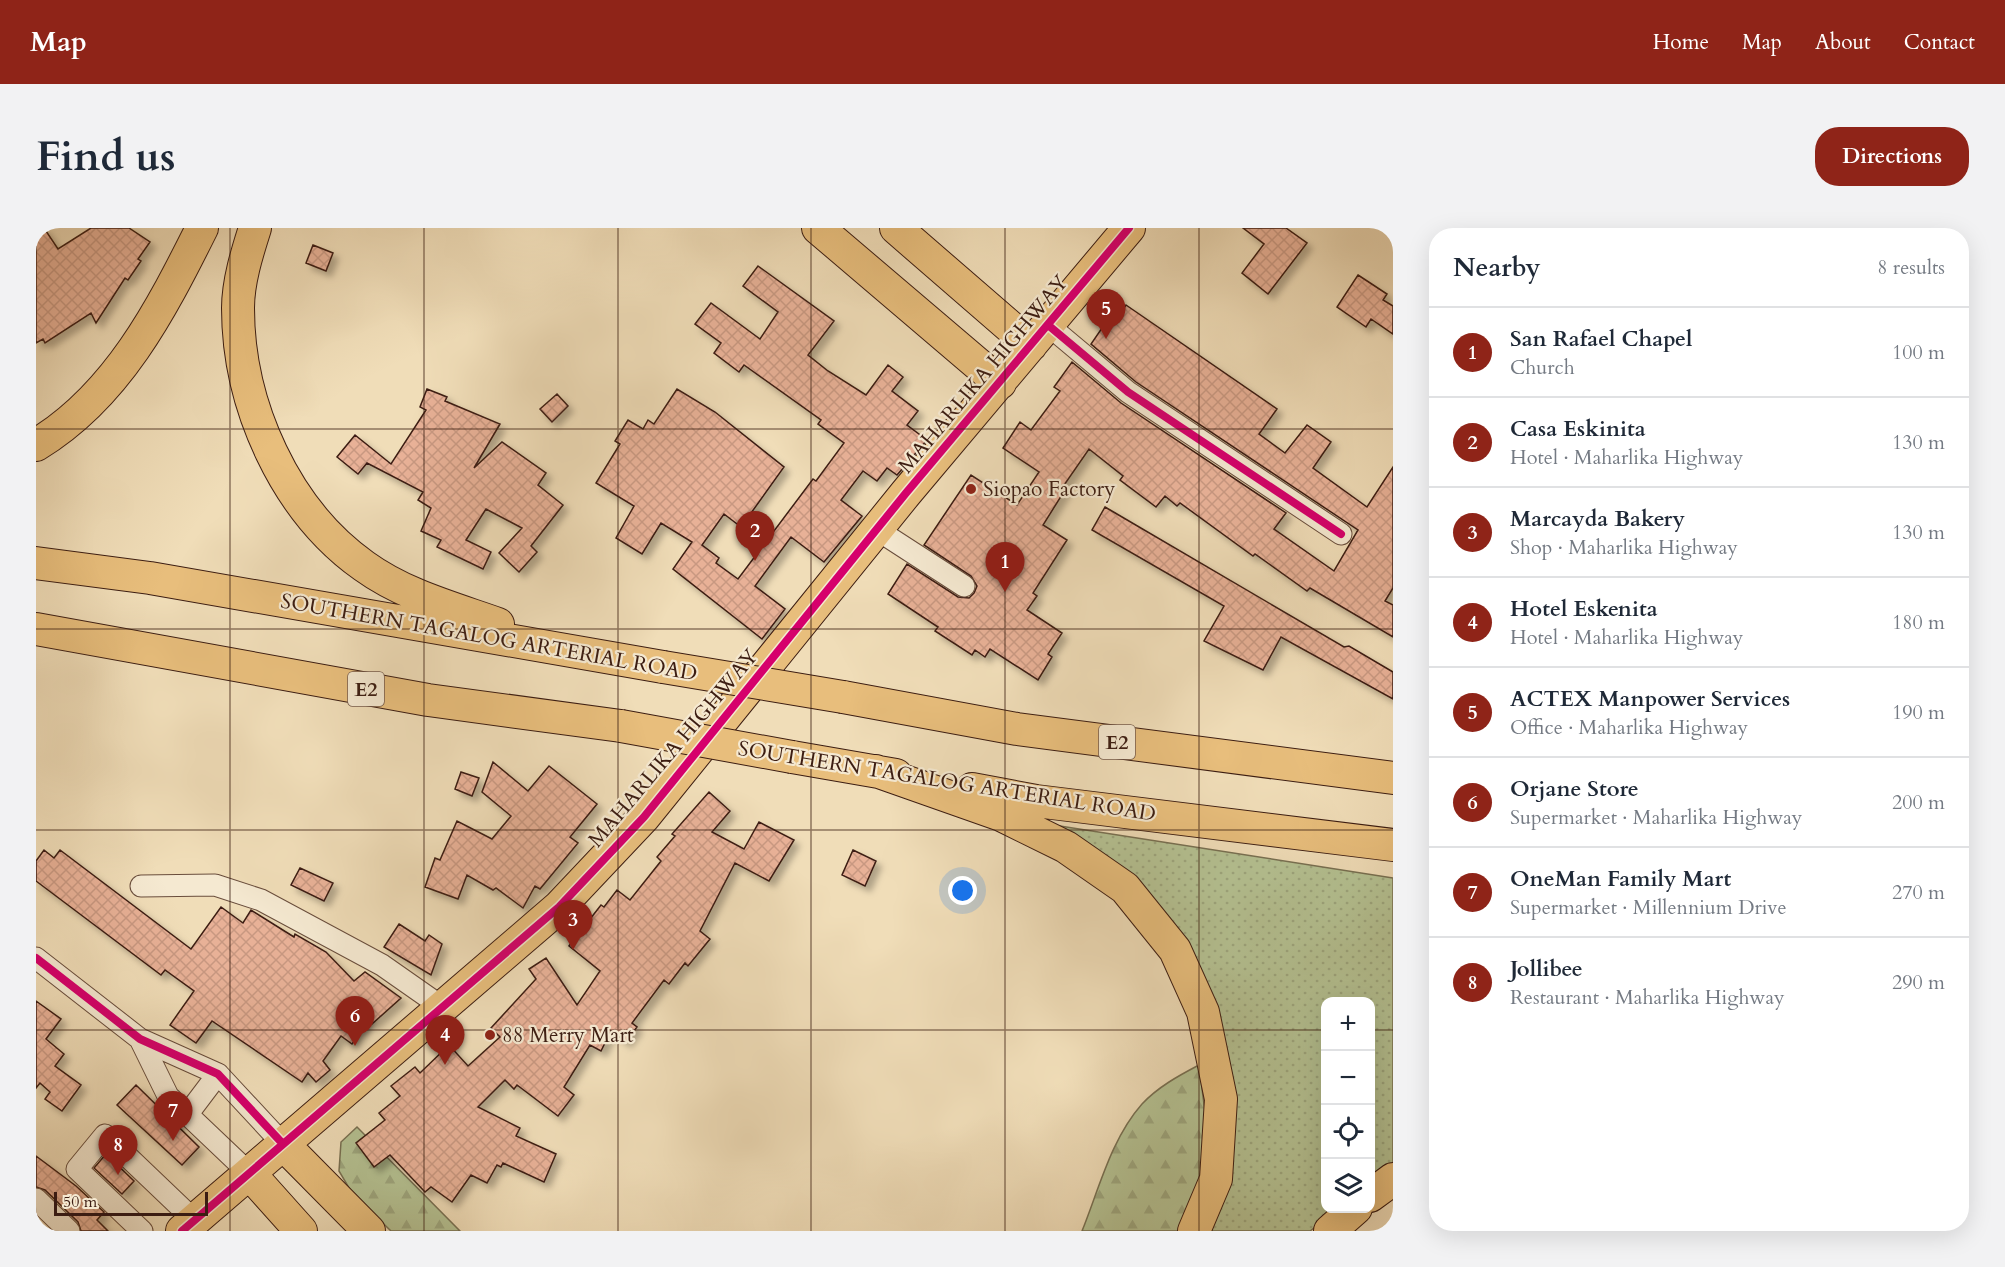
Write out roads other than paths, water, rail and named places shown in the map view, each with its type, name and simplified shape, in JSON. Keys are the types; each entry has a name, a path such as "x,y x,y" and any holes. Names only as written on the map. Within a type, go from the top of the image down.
{"highway":[{"path":"36,445 60,431 117,375 146,334 202,228"},
{"path":"255,228 246,254 238,307 246,376 257,419 274,458 310,515 364,566 406,591 581,654"},
{"path":"818,228 1000,383"},
{"path":"896,228 1040,335"},
{"name":"MAHARLIKA HIGHWAY","path":"188,1226 559,907 644,817 876,529 1129,228"},
{"name":"SOUTHERN TAGALOG ARTERIAL ROAD","path":"36,563 119,574 843,697 1017,729 1393,778"},
{"name":"SOUTHERN TAGALOG ARTERIAL ROAD","path":"36,629 428,699 621,726 1036,801 1393,845"},
{"path":"876,771 1000,815 1066,847 1125,888 1175,950 1203,1012 1221,1099 1216,1179 1194,1231"},
{"path":"283,1144 369,1231"},
{"path":"250,1174 301,1231"},
{"path":"1375,1193 1393,1179"},
{"path":"1330,1231 1351,1213"}],"street":[{"path":"1040,335 1341,534"},
{"path":"876,529 964,586"},
{"path":"141,886 215,885 261,900 382,965 442,1007"},
{"path":"36,958 140,1039 218,1074 283,1144"},
{"path":"140,1039 168,1095 250,1174"},
{"path":"187,1115 218,1074"},
{"path":"142,1231 77,1169 105,1135 188,1226"},
{"path":"36,1199 69,1231"}],"place":[{"name":"ACTEX Manpower Services","path":"1106,339"},
{"name":"Siopao Factory","path":"971,489"},
{"name":"Casa Eskinita","path":"755,561"},
{"name":"San Rafael Chapel","path":"1005,592"},
{"name":"Marcayda Bakery","path":"573,950"},
{"name":"88 Merry Mart","path":"490,1035"},
{"name":"Orjane Store","path":"355,1046"},
{"name":"Hotel Eskenita","path":"445,1065"},
{"name":"OneMan Family Mart","path":"173,1141"},
{"name":"Jollibee","path":"118,1175"}]}
